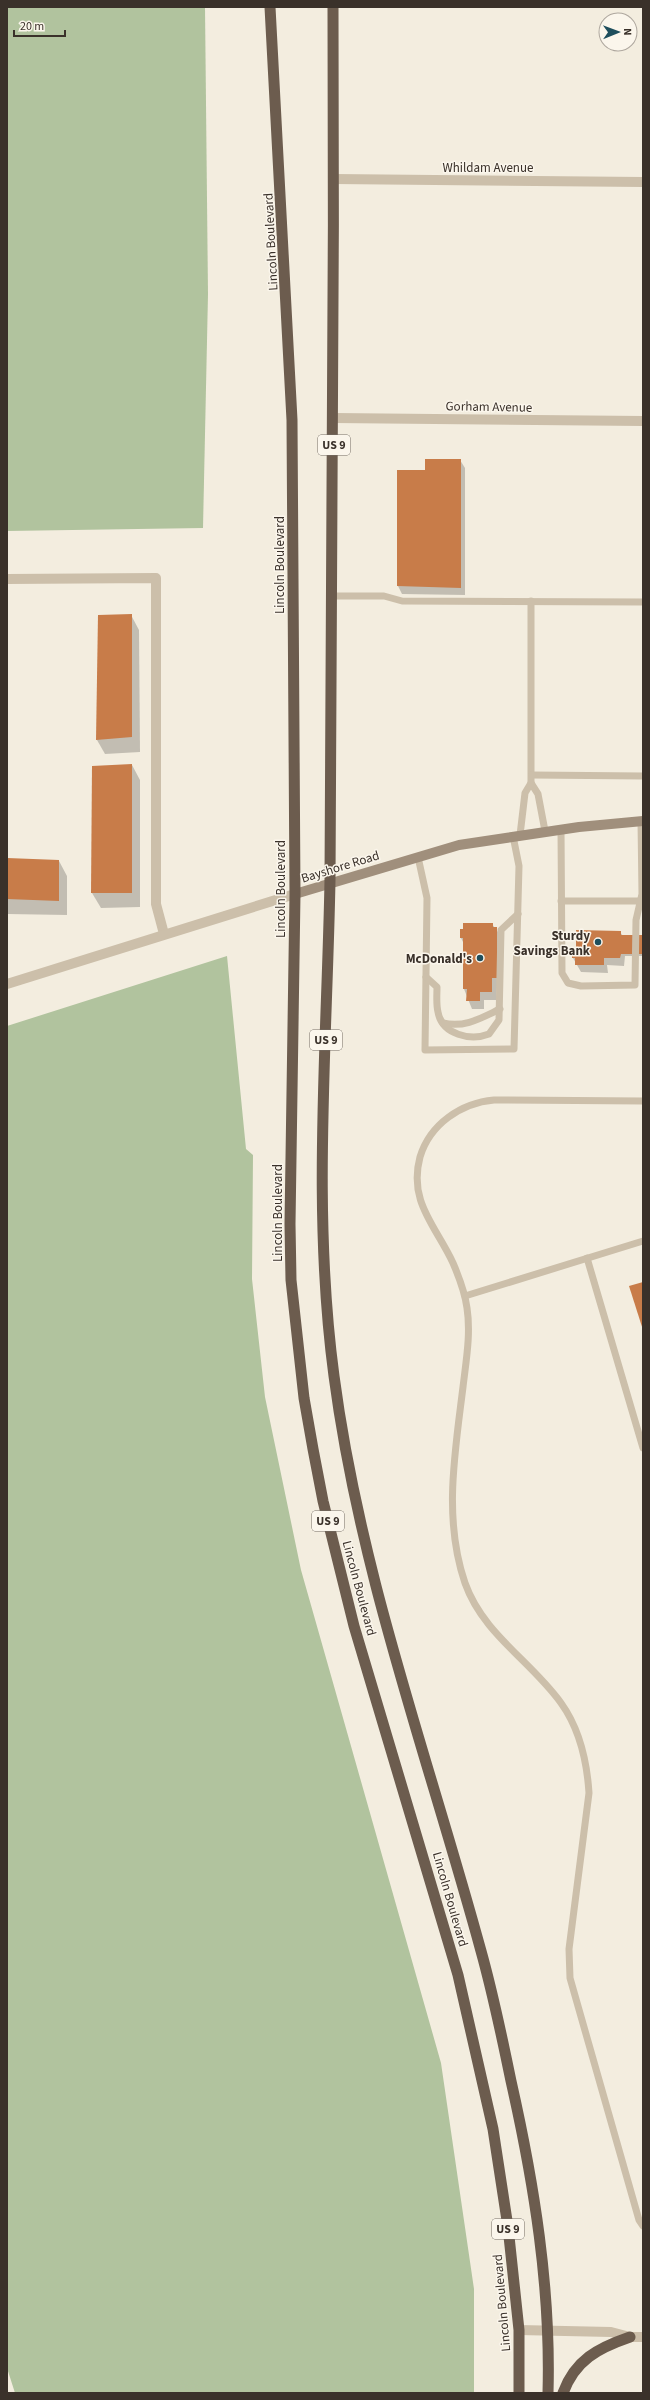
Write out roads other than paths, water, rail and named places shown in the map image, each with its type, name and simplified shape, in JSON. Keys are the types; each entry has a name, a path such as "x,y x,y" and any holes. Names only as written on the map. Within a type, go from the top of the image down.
{"highway":[{"name":"Lincoln Boulevard","path":"270,7 292,420 295,894 290,1224 292,1287 304,1398 323,1501 354,1626 442,1916 469,2019 493,2129 508,2227 519,2330 519,2393"},
{"name":"Lincoln Boulevard","path":"333,7 334,418 330,882 323,1190 324,1267 334,1380 352,1484 371,1570 398,1669 481,1951 523,2133 539,2228 548,2331 548,2393"},
{"path":"563,2393 568,2380 581,2362 603,2347 630,2337"}],"main road":[{"name":"Bayshore Road","path":"295,894 330,882 459,846 561,829 642,821"}],"street":[{"name":"Whildam Avenue","path":"334,179 643,182"},
{"name":"Gorham Avenue","path":"334,418 643,421"},
{"path":"7,579 156,578 156,904 164,934"},
{"name":"Bayshore Road","path":"7,984 295,894"},
{"path":"519,2330 612,2332 630,2337 643,2337"}],"lane":[{"path":"332,596 384,596 402,601 643,602"},
{"path":"418,857 427,898 425,1050 514,1049 519,866 517,836 525,793 531,783 532,775 531,601"},
{"path":"532,775 643,776"},
{"path":"531,783 538,794 545,832"},
{"path":"561,829 562,973 568,983 581,986 635,985 636,920 642,894 642,821"},
{"path":"561,901 640,901"},
{"path":"426,977 437,987 438,1012 443,1023 458,1034 484,1036 489,1034 497,1026 500,1009 501,930 518,914"},
{"path":"443,1023 452,1025 467,1024 500,1009"},
{"path":"643,1101 485,1101 467,1106 447,1118 431,1134 420,1157 418,1189 423,1211 452,1262 465,1296 468,1319 468,1346 452,1478 453,1514 457,1550 466,1585 479,1612 499,1638 559,1700 568,1716 581,1746 588,1776 588,1793 570,1934 570,1978 639,2220 643,2226"},
{"path":"465,1296 643,1241"},
{"path":"587,1258 643,1448"}],"place":[{"name":"Sturdy Savings Bank","path":"598,942"},
{"name":"McDonald's","path":"480,958"}]}
